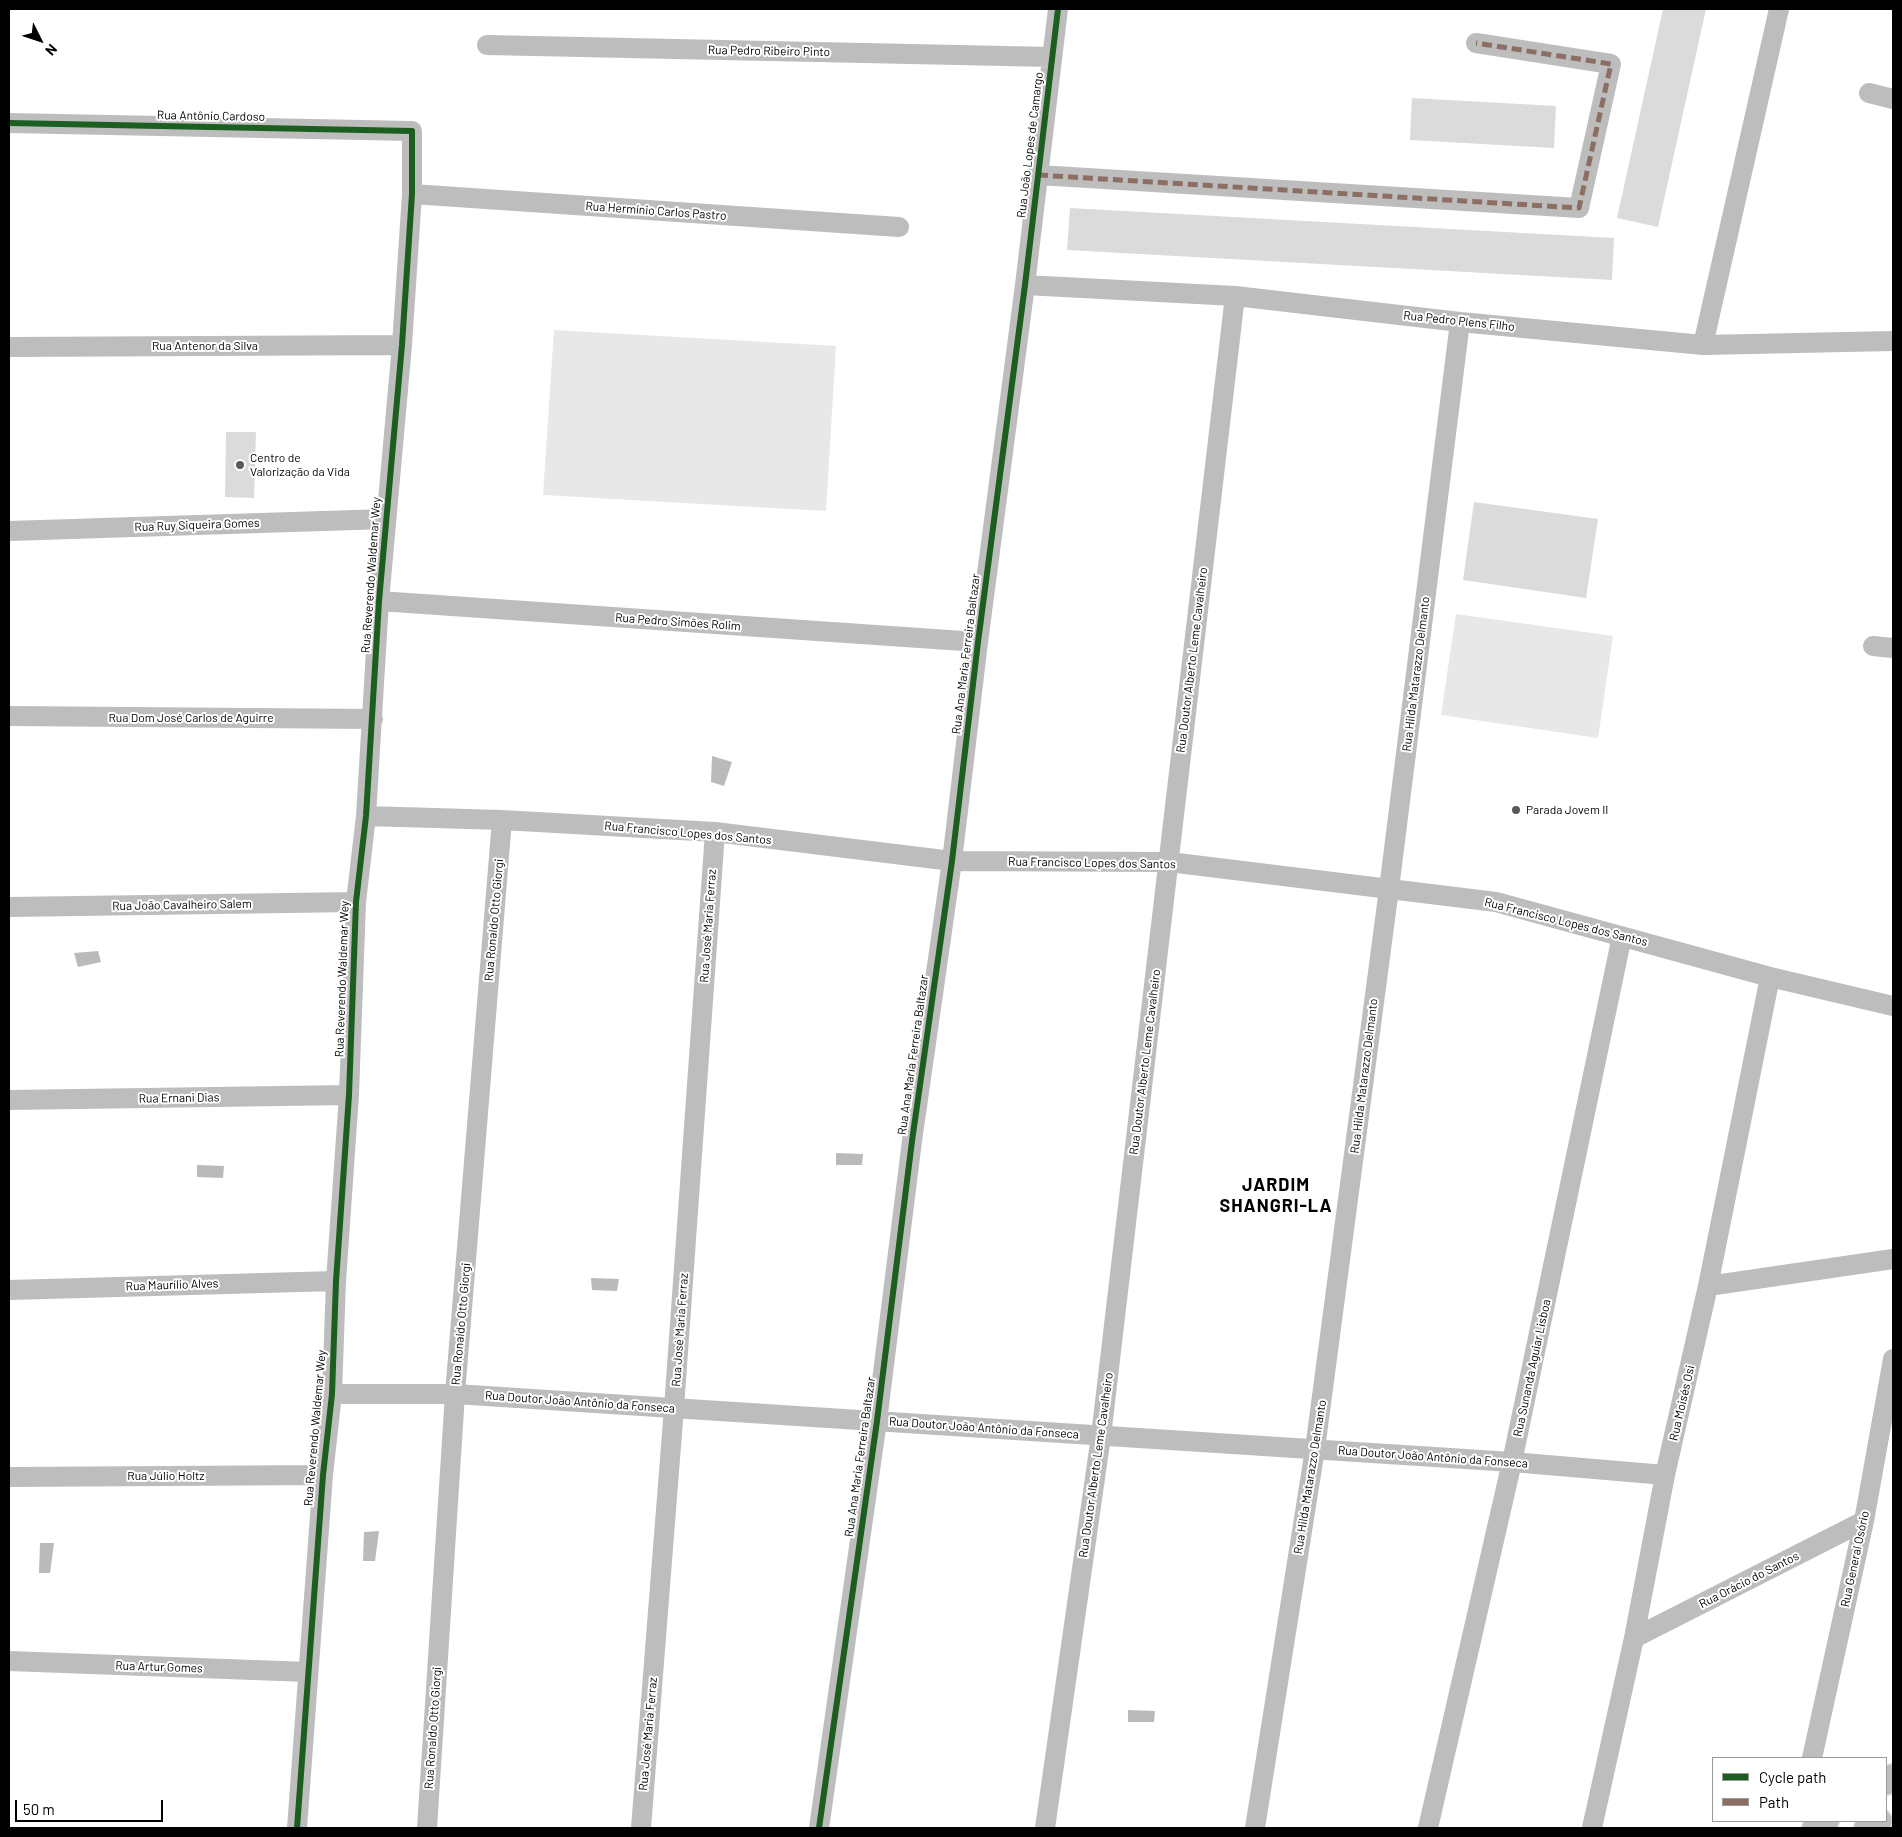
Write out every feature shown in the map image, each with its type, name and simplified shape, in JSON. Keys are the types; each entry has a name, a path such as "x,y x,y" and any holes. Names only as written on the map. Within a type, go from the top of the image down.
{"main road":[{"path":"1813,1828 1824,1822"}],"street":[{"name":"Rua João Lopes de Camargo","path":"1026,284 1058,9"},
{"path":"1703,345 1779,9"},
{"path":"1038,175 1579,208 1611,64 1476,43"},
{"name":"Rua Pedro Ribeiro Pinto","path":"487,45 1052,57"},
{"path":"1869,94 1893,99"},
{"name":"Rua Antônio Cardoso","path":"9,122 412,131"},
{"name":"Rua Reverendo Waldemar Wey","path":"297,1828 323,1475 332,1394 336,1281 349,1095 356,902 366,816 373,719 378,601 402,345 412,194 412,131"},
{"name":"Rua Hermínio Carlos Pastro","path":"412,194 899,227"},
{"name":"Rua Pedro Plens Filho","path":"1026,284 1235,296 1460,322 1703,345 1893,340"},
{"name":"Rua Ana Maria Ferreira Baltazar","path":"819,1828 877,1421 912,1142 952,861 978,642 1026,284"},
{"name":"Rua Doutor Alberto Leme Cavalheiro","path":"1046,1828 1101,1436 1235,296"},
{"name":"Rua Hilda Matarazzo Delmanto","path":"1255,1828 1315,1449 1389,889 1460,322"},
{"name":"Rua Antenor da Silva","path":"9,346 402,345"},
{"name":"Rua Ruy Siqueira Gomes","path":"9,532 386,520"},
{"name":"Rua Pedro Simões Rolim","path":"378,601 978,642"},
{"path":"1873,646 1893,648"},
{"name":"Rua Dom José Carlos de Aguirre","path":"9,716 373,719"},
{"name":"Rua Francisco Lopes dos Santos","path":"366,816 502,820 715,832 952,861 1169,862 1496,902 1770,977 1893,1006"},
{"name":"Rua Ronaldo Otto Giorgi","path":"427,1828 455,1394 502,820"},
{"name":"Rua José Maria Ferraz","path":"641,1828 674,1408 715,832"},
{"name":"Rua João Cavalheiro Salem","path":"9,907 356,902"},
{"name":"Rua Sunanda Aguiar Lisboa","path":"1428,1828 1512,1462 1622,936"},
{"name":"Rua Moisés Osi","path":"1592,1828 1634,1638 1665,1475 1708,1286 1770,977"},
{"name":"Rua Ernani Dias","path":"9,1100 349,1095"},
{"path":"1708,1286 1893,1259"},
{"name":"Rua Maurílio Alves","path":"9,1290 336,1281"},
{"name":"Rua General Osório","path":"1812,1757 1864,1521 1893,1359"},
{"name":"Rua Doutor João Antônio da Fonseca","path":"332,1394 455,1394 1512,1462 1665,1475"},
{"name":"Rua Júlio Holtz","path":"9,1477 323,1475"},
{"name":"Rua Orácio do Santos","path":"1634,1638 1864,1521"},
{"name":"Rua Artur Gomes","path":"9,1661 308,1672"}],"shaded area":[{"path":"554,330 836,346 826,511 543,495"},
{"path":"1456,614 1613,636 1598,738 1441,715"},
{"path":"712,756 732,762 724,786 711,782"},
{"path":"98,951 101,962 78,967 74,953"},
{"path":"836,1153 863,1154 862,1165 836,1165"},
{"path":"197,1165 224,1166 223,1178 197,1177"},
{"path":"591,1278 619,1279 617,1291 592,1290"},
{"path":"379,1531 375,1561 363,1561 364,1532"},
{"path":"40,1543 54,1543 50,1573 39,1573"},
{"path":"1128,1710 1155,1711 1154,1722 1128,1722"}],"building":[{"path":"1663,9 1706,9 1658,227 1617,218"},
{"path":"1412,98 1556,106 1554,148 1410,140"},
{"path":"1070,208 1614,238 1612,280 1067,250"},
{"name":"Centro de Valorização da Vida","path":"226,432 256,432 254,498 225,497"},
{"path":"1474,502 1598,519 1586,598 1463,580"}],"marked path":[{"path":"1038,175 1579,208 1611,64 1476,43"}],"cycle path":[{"path":"819,1828 877,1421 912,1141 952,861 1058,9"},
{"path":"9,123 412,131 412,194 402,345 379,601 366,816 356,902 349,1095 336,1281 332,1394 323,1475 297,1828"}],"place":[{"name":"Centro de Valorização da Vida","path":"240,465"},
{"name":"Parada Jovem II","path":"1516,810"}],"district":[{"name":"JARDIM SHANGRI-LA","path":"1276,1195"}]}
